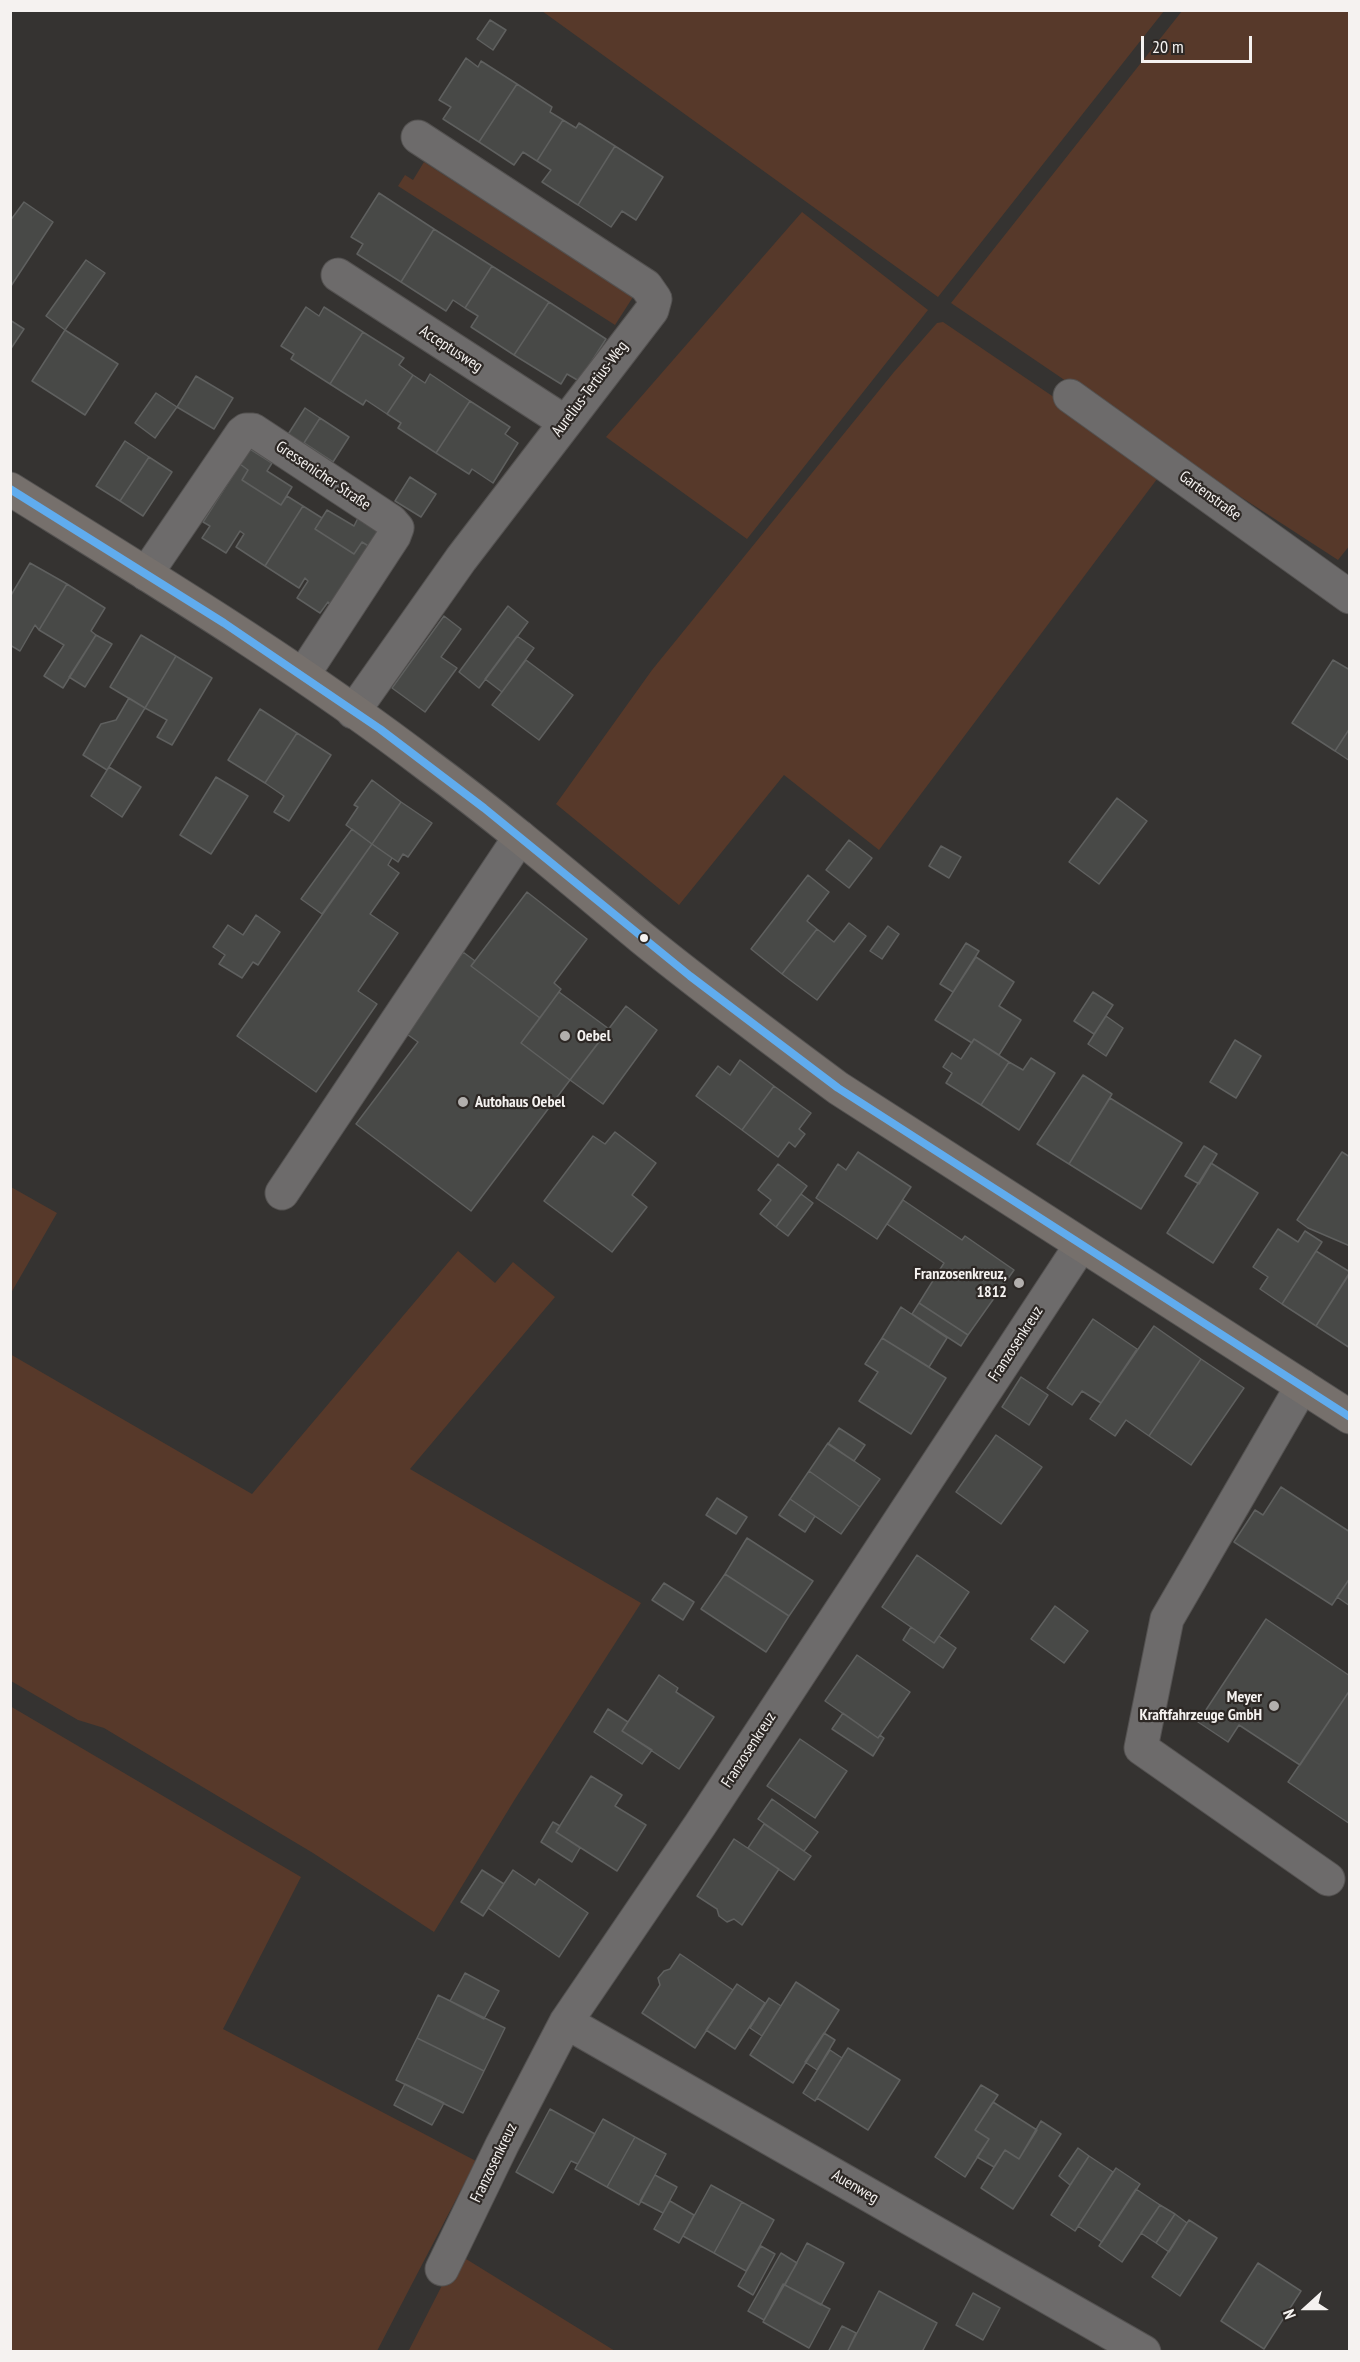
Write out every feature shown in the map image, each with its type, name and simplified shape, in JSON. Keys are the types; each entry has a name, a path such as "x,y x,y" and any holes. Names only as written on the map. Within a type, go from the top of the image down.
{"main road":[{"path":"10,489 303,675 430,766 644,940 830,1081 1350,1417"}],"street":[{"name":"Aurelius-Tertius-Weg","path":"353,712 461,559 651,310 656,299 646,286 418,137"},
{"name":"Acceptusweg","path":"338,275 565,422"},
{"name":"Gartenstraße","path":"1070,396 1350,597"},
{"name":"Gressenicher Straße","path":"146,574 242,433 246,430 253,430 391,521 397,528 303,675"},
{"path":"282,1193 520,837"},
{"name":"Franzosenkreuz","path":"442,2269 502,2145 566,2022 700,1825 1081,1245"},
{"path":"1302,1386 1167,1619 1141,1748 1328,1879"},
{"name":"Auenweg","path":"566,2022 1144,2352"}],"shaded area":[{"path":"542,11 1164,11 938,297"},
{"path":"1182,11 1349,11 1350,545 1338,560 1150,438 951,303"},
{"path":"424,162 633,297 615,325 398,186 405,175 413,180"},
{"path":"802,212 928,310 747,539 606,437"},
{"path":"943,322 1163,471 879,850 784,775 679,905 556,804 652,670 894,372 937,323"},
{"path":"11,1187 57,1213 11,1293"},
{"path":"458,1251 495,1283 513,1262 555,1297 410,1469 641,1603 515,1799 434,1932 313,1853 104,1728 78,1720 11,1681 10,1354 252,1494"},
{"path":"10,1706 301,1877 223,2029 476,2161 377,2351 11,2351"},
{"path":"458,2254 615,2351 408,2352"}],"building":[{"path":"490,20 506,30 493,50 477,39"},
{"path":"466,58 478,67 481,61 517,84 479,142 443,119 451,107 439,100"},
{"path":"517,84 552,107 550,112 563,120 537,161 523,152 514,165 479,142"},
{"path":"563,120 576,128 579,123 615,146 578,205 542,182 551,170 537,161"},
{"path":"615,146 663,177 636,220 622,211 611,227 578,205"},
{"path":"379,193 434,229 401,282 357,254 363,244 351,237"},
{"path":"24,202 53,222 11,286 10,221"},
{"path":"434,229 492,266 465,308 453,300 446,311 401,282"},
{"path":"86,260 105,273 65,330 46,316"},
{"path":"492,266 549,302 514,355 471,327 478,316 465,308"},
{"path":"549,302 606,339 579,381 567,374 561,384 514,355"},
{"path":"306,307 319,316 324,307 363,332 330,384 291,359 294,354 281,346"},
{"path":"10,320 24,329 10,350"},
{"path":"65,330 118,364 85,415 32,381"},
{"path":"363,332 404,358 399,365 413,375 387,414 366,400 363,405 330,384"},
{"path":"430,374 470,401 436,453 398,428 401,423 387,414 413,375 425,383"},
{"path":"196,376 233,398 214,429 177,407"},
{"path":"156,393 177,407 155,438 135,423"},
{"path":"470,401 510,427 505,434 518,443 493,483 472,469 469,474 436,453"},
{"path":"305,408 320,418 302,446 287,436"},
{"path":"320,418 349,437 333,462 304,443"},
{"path":"125,441 149,457 120,501 96,486"},
{"path":"250,449 272,463 267,471 292,487 281,505 242,480 248,470 240,464"},
{"path":"149,457 172,472 143,516 120,501"},
{"path":"240,464 248,470 242,480 281,505 287,496 303,506 265,566 236,547 244,534 240,531 226,553 202,538 210,526 203,522"},
{"path":"410,477 436,494 421,517 395,501"},
{"path":"303,506 322,518 315,529 354,554 362,542 370,547 332,605 328,602 320,613 297,598 308,581 305,578 299,588 265,566"},
{"path":"327,510 354,526 358,518 380,532 370,547 362,542 354,554 315,529"},
{"path":"30,563 67,584 39,630 35,625 20,651 10,645 10,597"},
{"path":"67,584 105,608 91,631 96,635 63,688 44,676 64,645 39,630"},
{"path":"508,606 528,622 479,688 459,672"},
{"path":"444,616 461,629 441,657 457,668 425,712 392,688"},
{"path":"96,635 112,644 85,687 69,677"},
{"path":"141,635 176,656 145,708 110,687"},
{"path":"517,636 534,648 502,692 485,679"},
{"path":"176,656 212,678 172,745 157,737 167,720 145,708"},
{"path":"526,660 573,695 539,740 492,705"},
{"path":"1333,660 1350,670 1350,728 1335,751 1292,723"},
{"path":"129,698 145,708 107,770 83,755 101,724 116,720"},
{"path":"260,709 297,733 265,783 228,760"},
{"path":"1350,728 1350,761 1335,751"},
{"path":"297,733 331,755 289,821 274,812 284,796 265,783"},
{"path":"109,767 141,787 122,817 91,796"},
{"path":"216,777 248,796 211,854 180,835"},
{"path":"372,780 401,802 372,844 346,825 358,807 354,805"},
{"path":"1117,798 1147,821 1099,884 1069,862"},
{"path":"401,802 432,823 408,857 403,854 398,862 372,844"},
{"path":"352,829 372,844 322,914 301,899"},
{"path":"849,840 872,858 849,888 826,870"},
{"path":"372,844 392,858 388,865 399,873 370,914 398,933 358,991 377,1004 316,1092 237,1036"},
{"path":"941,846 961,857 949,878 929,866"},
{"path":"808,875 829,892 807,921 817,929 782,974 751,949"},
{"path":"527,892 587,939 554,983 561,989 540,1018 471,966"},
{"path":"256,915 280,932 258,965 253,962 242,978 219,964 225,955 213,947 228,925 243,935"},
{"path":"849,923 866,936 817,1000 782,974 817,929 834,942"},
{"path":"888,926 899,934 882,959 870,951"},
{"path":"966,943 979,951 953,992 940,984"},
{"name":"Autohaus Oebel","path":"463,952 475,961 471,966 540,1018 521,1043 570,1080 471,1211 356,1124 418,1042 404,1032"},
{"path":"976,957 1014,982 999,1006 1021,1020 999,1055 974,1039 972,1043 935,1020"},
{"name":"Oebel","path":"559,992 609,1029 570,1080 521,1043"},
{"path":"1093,992 1113,1005 1094,1034 1074,1021"},
{"path":"626,1006 657,1030 603,1104 570,1080"},
{"path":"1106,1016 1123,1028 1106,1056 1088,1044"},
{"path":"974,1039 1009,1062 981,1105 946,1083 952,1073 943,1067 952,1053 961,1059"},
{"path":"1235,1040 1261,1056 1236,1098 1210,1082"},
{"path":"1031,1058 1055,1073 1019,1130 981,1105 1009,1062 1023,1070"},
{"path":"740,1060 774,1086 742,1130 696,1096 718,1066 730,1075"},
{"path":"1083,1075 1112,1094 1069,1164 1037,1144"},
{"path":"774,1086 811,1113 799,1129 805,1134 795,1147 789,1142 778,1157 742,1130"},
{"path":"1110,1098 1182,1143 1141,1209 1069,1164"},
{"path":"615,1132 656,1163 632,1195 647,1207 612,1252 544,1201 593,1136 605,1144"},
{"path":"1204,1146 1217,1154 1199,1184 1185,1176"},
{"path":"858,1152 911,1187 877,1239 816,1198 838,1164 846,1170"},
{"path":"1342,1152 1350,1157 1350,1246 1308,1228 1297,1220"},
{"path":"1211,1163 1258,1193 1213,1263 1167,1233"},
{"path":"778,1164 807,1186 776,1227 760,1214 771,1200 758,1190"},
{"path":"801,1194 813,1203 788,1236 776,1227"},
{"path":"903,1200 962,1240 965,1236 1014,1270 968,1335 919,1303 944,1263 887,1224"},
{"path":"1278,1229 1298,1242 1305,1231 1322,1242 1282,1304 1260,1289 1268,1277 1253,1267"},
{"path":"1316,1251 1350,1272 1316,1326 1282,1304"},
{"path":"1350,1273 1350,1348 1316,1326"},
{"path":"919,1303 968,1335 961,1346 912,1314"},
{"path":"901,1307 947,1338 929,1367 882,1338"},
{"path":"1093,1319 1137,1349 1101,1403 1082,1391 1072,1405 1047,1388"},
{"path":"1154,1326 1201,1359 1149,1436 1126,1420 1115,1436 1090,1419"},
{"path":"882,1338 946,1378 911,1434 859,1401 878,1372 865,1364"},
{"path":"1201,1359 1244,1388 1191,1465 1149,1436"},
{"path":"1021,1377 1048,1395 1029,1425 1002,1407"},
{"path":"839,1428 865,1445 854,1461 828,1444"},
{"path":"996,1435 1042,1467 1001,1524 956,1492"},
{"path":"828,1443 880,1479 860,1507 809,1471"},
{"path":"809,1471 860,1507 841,1534 790,1499"},
{"path":"1281,1487 1350,1532 1350,1578 1332,1605 1234,1542 1255,1510 1263,1515"},
{"path":"717,1498 747,1517 736,1534 706,1515"},
{"path":"790,1499 815,1516 805,1532 779,1515"},
{"path":"747,1538 813,1581 789,1616 725,1574"},
{"path":"917,1555 969,1592 934,1643 882,1607"},
{"path":"725,1574 789,1616 766,1652 701,1609"},
{"path":"1350,1578 1350,1606 1337,1597"},
{"path":"664,1583 694,1602 683,1620 652,1600"},
{"path":"1055,1606 1088,1631 1064,1663 1031,1639"},
{"name":"Meyer Kraftfahrzeuge GmbH","path":"1266,1619 1350,1676 1350,1690 1300,1765 1239,1725 1228,1742 1198,1722"},
{"path":"911,1627 934,1643 939,1636 956,1648 943,1668 903,1640"},
{"path":"857,1655 910,1692 878,1738 825,1701"},
{"path":"659,1675 678,1688 676,1692 714,1717 679,1769 622,1731"},
{"path":"1350,1690 1350,1824 1288,1782"},
{"path":"608,1709 628,1722 622,1731 652,1750 642,1764 594,1732"},
{"path":"843,1713 878,1738 880,1735 884,1738 873,1756 832,1729"},
{"path":"800,1739 847,1771 815,1818 767,1786"},
{"path":"591,1776 622,1795 615,1806 646,1825 617,1871 556,1832"},
{"path":"772,1799 818,1832 804,1851 758,1819"},
{"path":"553,1822 560,1826 556,1832 580,1848 572,1862 541,1842"},
{"path":"764,1824 811,1856 794,1880 748,1848"},
{"path":"734,1839 779,1869 742,1925 734,1919 727,1922 719,1916 717,1909 697,1896"},
{"path":"482,1870 504,1884 483,1916 461,1902"},
{"path":"513,1870 535,1885 539,1879 588,1913 559,1957 488,1908"},
{"path":"680,1954 733,1990 695,2048 642,2013 660,1985 658,1978 664,1971 670,1969"},
{"path":"465,1973 499,1991 484,2019 450,2001"},
{"path":"796,1982 839,2010 793,2083 750,2055"},
{"path":"737,1984 765,2003 735,2049 706,2030"},
{"path":"438,1995 505,2028 484,2071 417,2038"},
{"path":"769,1998 781,2006 762,2036 750,2028"},
{"path":"824,2033 835,2040 817,2070 805,2062"},
{"path":"417,2038 484,2071 463,2113 396,2080"},
{"path":"848,2048 900,2080 868,2130 817,2098"},
{"path":"830,2050 842,2058 815,2101 803,2093"},
{"path":"405,2084 444,2103 432,2125 394,2105"},
{"path":"981,2085 998,2095 975,2130 989,2139 965,2177 935,2157"},
{"path":"993,2102 1037,2130 1019,2159 1005,2150 994,2167 977,2157 989,2139 975,2130"},
{"path":"550,2109 595,2134 578,2164 571,2161 553,2193 516,2172"},
{"path":"603,2119 635,2137 607,2187 575,2169"},
{"path":"1041,2121 1061,2134 1013,2209 981,2188 1005,2150 1019,2159"},
{"path":"635,2137 666,2154 639,2205 607,2187"},
{"path":"1078,2148 1089,2156 1070,2185 1059,2176"},
{"path":"1089,2156 1113,2172 1075,2231 1051,2215"},
{"path":"1116,2168 1140,2184 1102,2242 1078,2226"},
{"path":"655,2175 677,2187 663,2213 640,2201"},
{"path":"711,2185 742,2202 714,2253 683,2236"},
{"path":"1136,2189 1160,2205 1122,2262 1099,2246"},
{"path":"670,2201 694,2215 679,2243 654,2229"},
{"path":"742,2202 774,2220 746,2271 714,2253"},
{"path":"1160,2205 1175,2214 1156,2243 1141,2233"},
{"path":"1175,2214 1187,2223 1169,2252 1156,2243"},
{"path":"1189,2220 1217,2238 1180,2296 1152,2277"},
{"path":"807,2243 844,2263 821,2305 785,2285"},
{"path":"761,2246 775,2254 753,2295 738,2286"},
{"path":"781,2253 797,2263 764,2320 748,2311"},
{"path":"1258,2263 1301,2291 1264,2349 1221,2321"},
{"path":"783,2284 830,2309 809,2348 763,2322"},
{"path":"879,2291 937,2323 922,2352 847,2352"},
{"path":"973,2293 1000,2308 983,2340 956,2325"},
{"path":"842,2326 856,2333 847,2352 828,2352"}],"transit line":[{"path":"10,489 224,623 380,729 484,808 690,976 838,1088 1350,1417"}],"place":[{"name":"Oebel","path":"565,1036"},
{"name":"Autohaus Oebel","path":"463,1102"},
{"name":"Franzosenkreuz, 1812","path":"1019,1283"},
{"name":"Meyer Kraftfahrzeuge GmbH","path":"1274,1706"}]}
